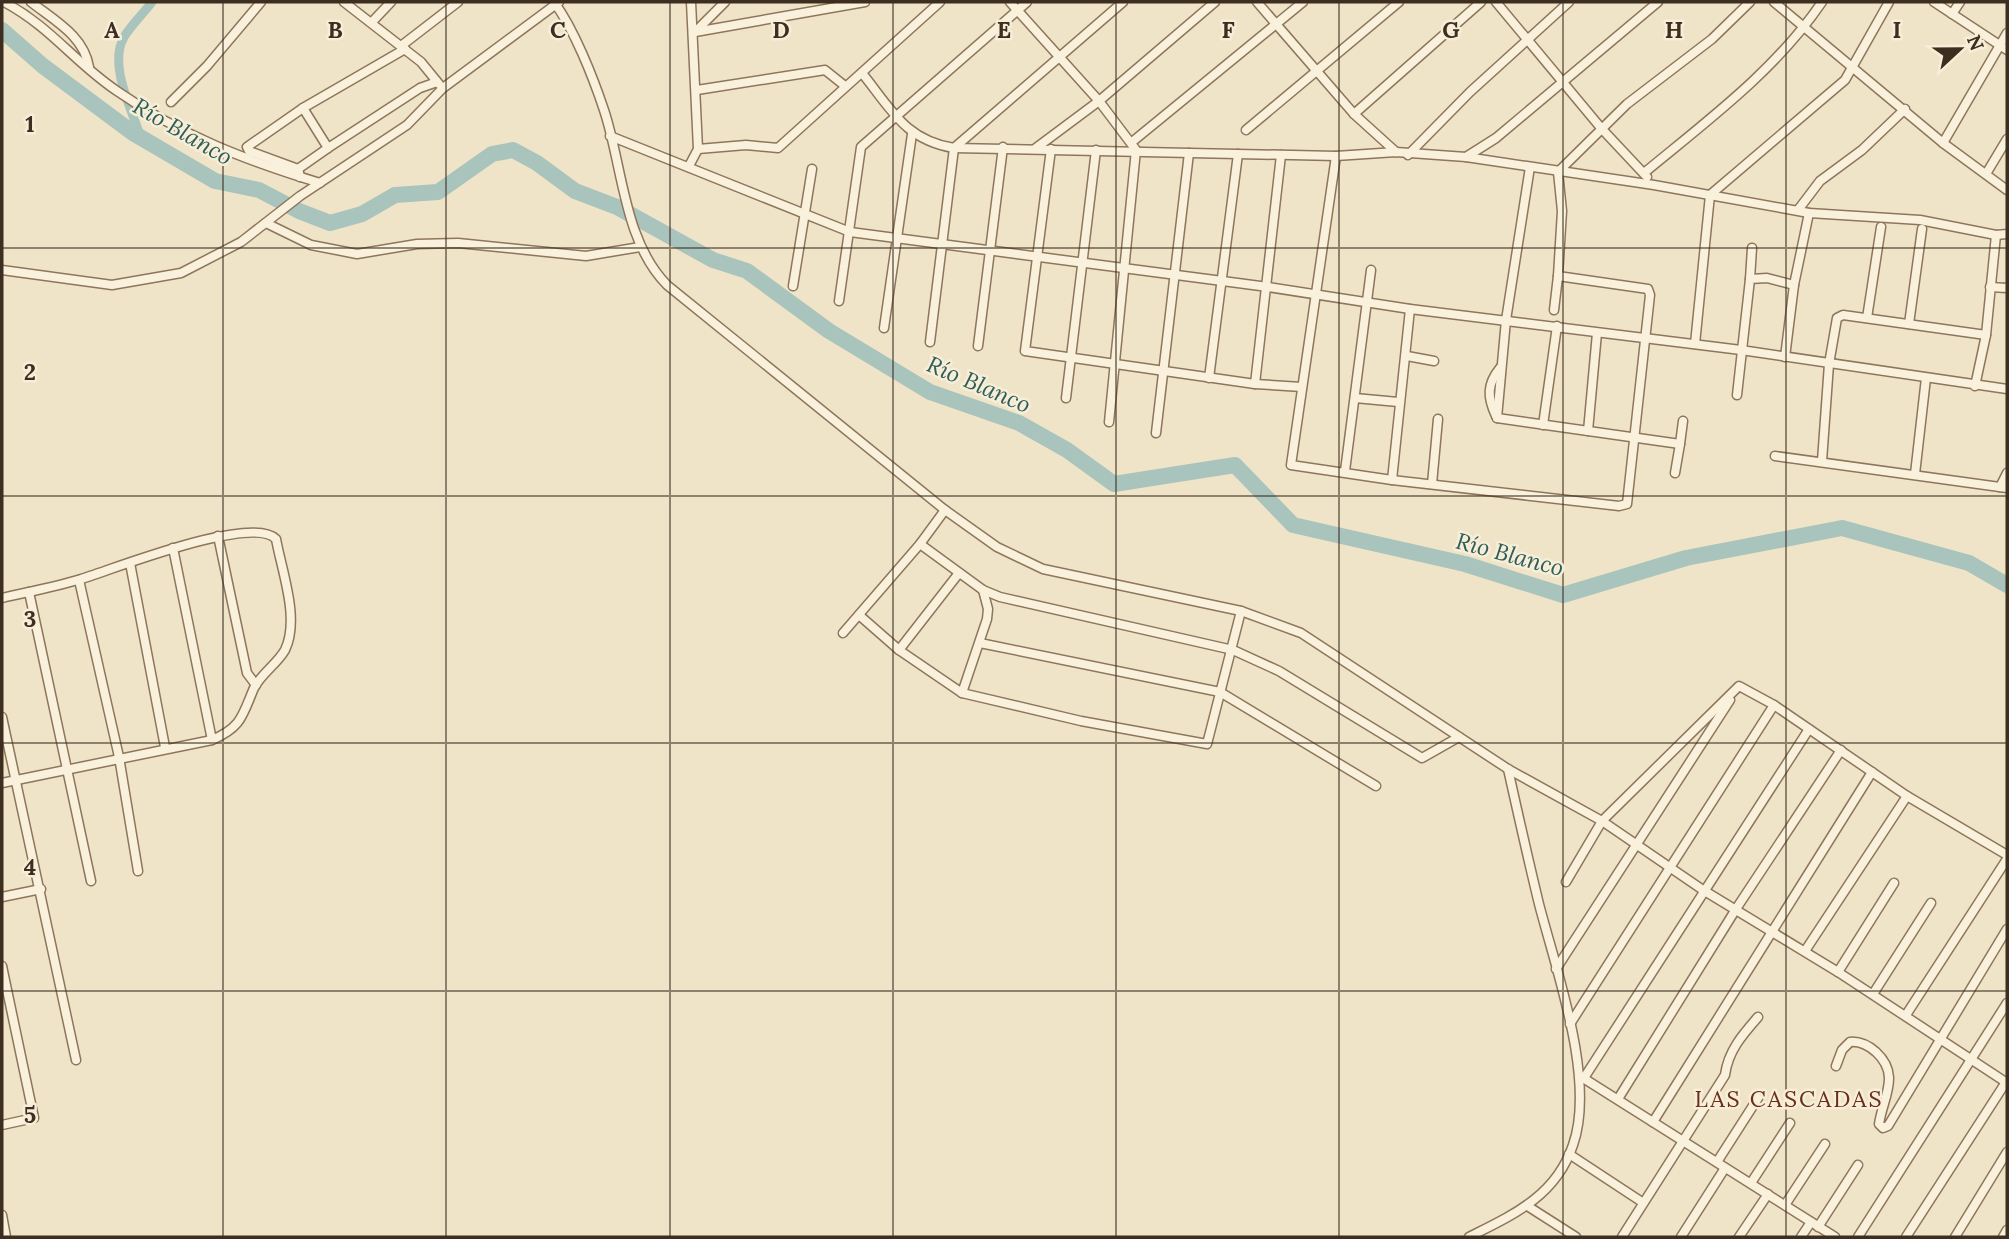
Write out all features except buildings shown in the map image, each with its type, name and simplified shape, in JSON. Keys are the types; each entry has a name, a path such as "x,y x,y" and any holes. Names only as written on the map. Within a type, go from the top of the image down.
{"street":[{"path":"4,2 33,17 117,91 206,142 243,159 299,173"},
{"path":"31,2 80,41 89,67"},
{"path":"171,102 207,66 261,2"},
{"path":"344,2 403,48 440,85"},
{"path":"372,22 391,2"},
{"path":"320,183 247,149 303,108 403,48 458,2"},
{"path":"689,166 698,149 691,2"},
{"path":"694,32 725,2"},
{"path":"694,32 865,2"},
{"path":"698,149 746,145 778,148 940,2"},
{"path":"1010,2 1099,101 1136,150 1127,268 1110,422"},
{"path":"839,301 850,232 858,153 895,114 1027,2"},
{"path":"930,342 954,148 1123,2"},
{"path":"1036,148 1099,101 1215,2"},
{"path":"1257,2 1354,114 1396,152"},
{"path":"1132,142 1303,2"},
{"path":"1246,130 1399,2"},
{"path":"1354,114 1481,2"},
{"path":"1496,2 1601,128 1654,185"},
{"path":"1408,155 1527,38 1569,2"},
{"path":"1466,158 1563,82 1658,2"},
{"path":"1558,172 1626,104 1712,39 1750,2"},
{"path":"1774,2 1803,29 1905,109 1943,143 2007,190"},
{"path":"1644,173 1710,119 1803,29 1822,2"},
{"path":"1695,344 1710,195 1835,89 1853,67 1889,2"},
{"path":"1934,2 2007,50"},
{"path":"1952,14 1960,2"},
{"path":"2,270 112,285 181,273 241,242 300,196 407,125 440,85 556,3 604,110 640,247 651,270 945,510 997,547 1043,569 1241,611 1301,633 1508,769 1602,821 1703,890 1805,951 2006,1082 1906,1237"},
{"path":"1943,143 1998,44 2007,33"},
{"path":"697,89 825,70 845,86"},
{"path":"862,72 912,134 933,144 954,148 1336,156 1396,152 1486,160 1654,185 1809,213 1920,220 1996,235 2007,234"},
{"path":"299,173 328,148 419,88 440,85"},
{"path":"303,108 328,148"},
{"path":"1798,210 1820,181 1862,150 1905,109"},
{"path":"884,328 912,134"},
{"path":"610,136 850,232 1268,287 1410,309 1741,350 2007,389"},
{"path":"1986,174 2007,139"},
{"path":"1485,145 1486,160"},
{"path":"978,346 992,252 1003,147"},
{"path":"1051,149 1025,351 1255,384 1302,387"},
{"path":"1066,398 1096,150"},
{"path":"1156,433 1177,275 1189,153"},
{"path":"1209,378 1238,153"},
{"path":"1255,384 1281,155"},
{"path":"1336,156 1314,295 1292,465 1345,471 1392,481 1619,506 1627,504 1646,338 1648,289 1558,276"},
{"path":"1530,167 1506,320 1497,418 1679,444"},
{"path":"793,286 812,169"},
{"path":"1553,310 1562,211 1558,172"},
{"path":"1785,357 1794,285 1809,213"},
{"path":"270,220 311,245 357,254 417,244 458,243 586,256 640,247"},
{"path":"1867,318 1881,227"},
{"path":"1909,324 1922,229"},
{"path":"1975,386 1986,335 1996,235"},
{"path":"1738,395 1752,248"},
{"path":"1345,471 1371,270"},
{"path":"1750,279 1767,278 1794,285"},
{"path":"1990,287 2007,288"},
{"path":"1392,481 1398,402 1407,356 1410,309"},
{"path":"1822,461 1829,364 1837,318 1843,315 1986,335"},
{"path":"1543,425 1557,326"},
{"path":"1588,431 1597,333"},
{"path":"1407,356 1434,361"},
{"path":"1915,474 1926,378"},
{"path":"1355,398 1398,402"},
{"path":"1432,484 1437,419"},
{"path":"1675,473 1683,421"},
{"path":"1775,456 2003,487 2007,473"},
{"path":"844,633 920,544 945,510"},
{"path":"2,598 79,580 173,548 218,536 263,531 276,539 292,633 283,653 256,685 247,709 236,726 212,740 165,747 2,783"},
{"path":"218,536 247,673 256,685"},
{"path":"920,544 983,590 1014,600 1233,650 1279,671 1422,758 1459,737"},
{"path":"173,548 212,740"},
{"path":"130,563 165,747"},
{"path":"899,650 959,573"},
{"path":"79,580 119,757 138,871"},
{"path":"962,693 980,643 988,609 983,590"},
{"path":"29,592 91,881"},
{"path":"859,615 899,650 962,693 1082,721 1208,744 1241,611"},
{"path":"980,643 1220,692 1376,786"},
{"path":"1739,686 1774,705 1906,796 2007,857 1906,1015"},
{"path":"1566,882 1602,821 1739,686"},
{"path":"1556,969 1634,844 1739,686"},
{"path":"1570,1024 1625,942 1668,867 1701,821 1774,705"},
{"path":"2,717 76,1060"},
{"path":"1581,1077 1809,729"},
{"path":"1618,1099 1736,909 1841,750"},
{"path":"1469,1237 1529,1207 1558,1175 1569,1154 1579,1116 1581,1077 1508,769"},
{"path":"1653,1122 1872,772"},
{"path":"1805,951 1906,796"},
{"path":"1838,972 1894,883"},
{"path":"2,897 41,889"},
{"path":"1872,994 1931,903"},
{"path":"1836,1066 1842,1050 1850,1042 1864,1044 1881,1058 1890,1074 1889,1092 1880,1122 1881,1126 1886,1128 2007,929"},
{"path":"2,965 34,1118 2,1125"},
{"path":"1858,1237 2007,1003"},
{"path":"1622,1237 1725,1074 1729,1056 1736,1044 1758,1017"},
{"path":"1581,1077 1835,1237"},
{"path":"1717,1162 1758,1098"},
{"path":"1751,1183 1790,1123"},
{"path":"1785,1205 1825,1144"},
{"path":"1955,1237 2007,1152"},
{"path":"1569,1154 1642,1202"},
{"path":"1801,1237 1815,1224 1858,1165"},
{"path":"1681,1237 1725,1168"},
{"path":"1740,1237 1768,1194"},
{"path":"1529,1207 1576,1237"},
{"path":"2,1215 6,1237"},
{"path":"2003,1237 2007,1230"}],"waterway":[{"path":"141,138 123,88 120,48 130,28 152,2"},
{"name":"Río Blanco","path":"2,30 43,66 133,133 215,181 259,190 299,211 330,223 362,214 395,195 438,192 492,154 513,150 537,163 575,191 617,207 713,260 747,271 829,331 930,392 1019,423 1067,450 1114,484 1235,465 1293,525 1465,564 1563,595 1686,558 1842,528 1969,563 2007,585"}],"district":[{"name":"LAS CASCADAS","path":"1789,1098"}]}
